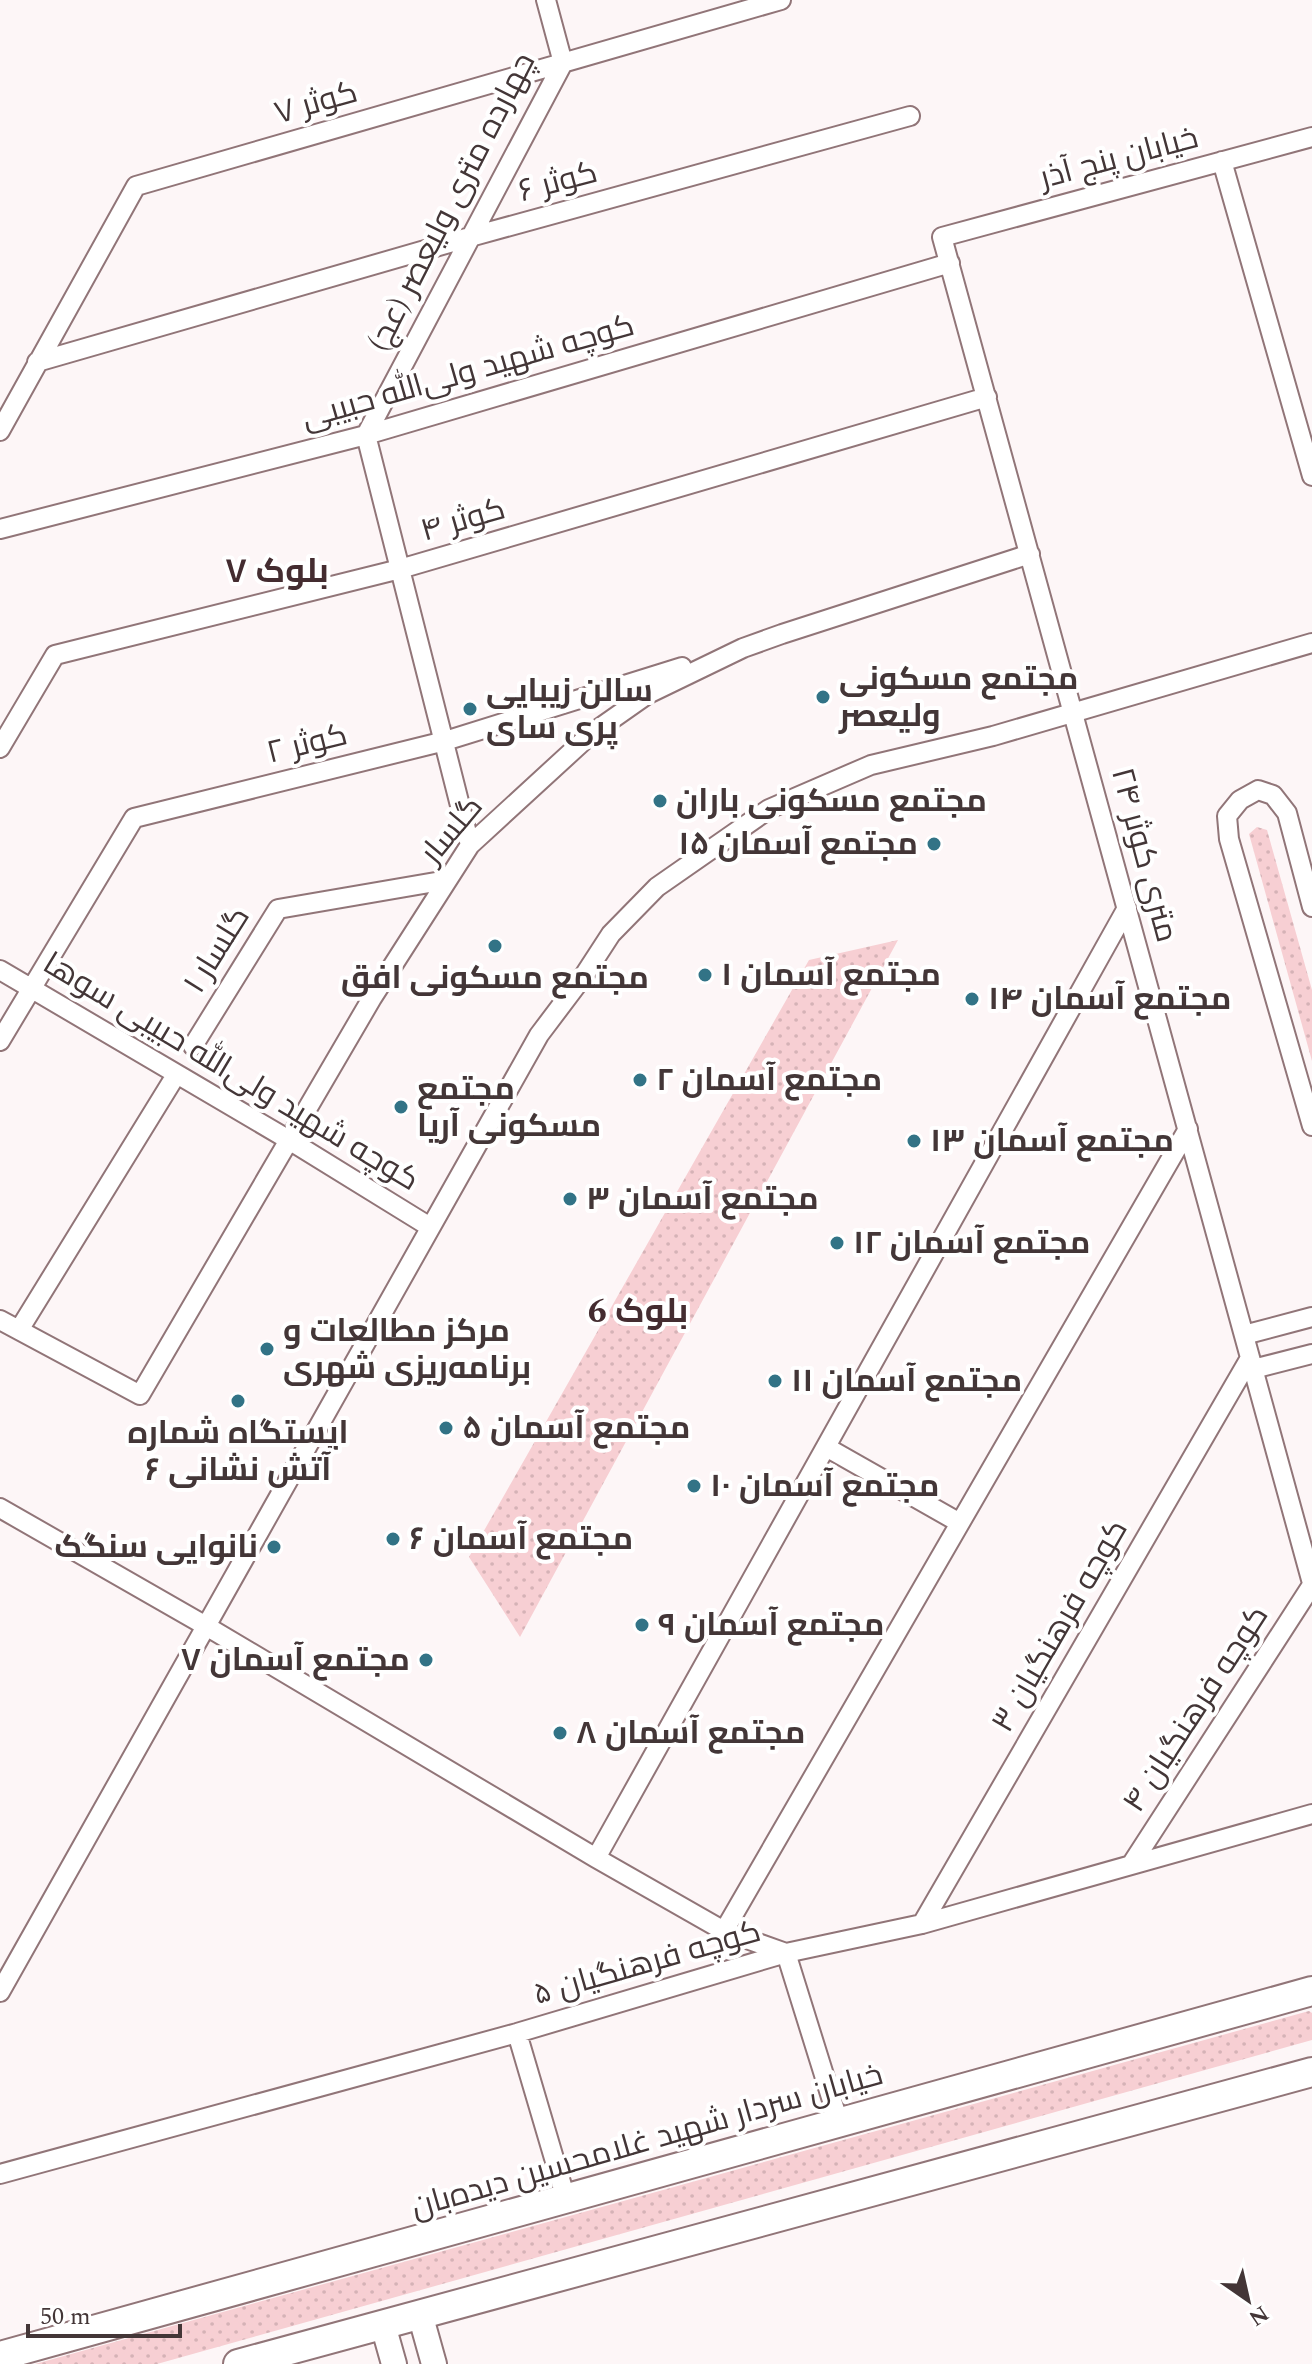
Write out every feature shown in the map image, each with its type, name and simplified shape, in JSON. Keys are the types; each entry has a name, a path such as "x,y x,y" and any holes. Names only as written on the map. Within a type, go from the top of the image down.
{"main road":[{"name":"خیابان سردار شهید غلامحسین دیده‌بان","path":"0,2356 1312,1991"},
{"path":"238,2364 1312,2072"},
{"path":"420,2314 434,2364"},
{"path":"383,2325 394,2364"}],"street":[{"name":"چهارده متری ولیعصر (عج)","path":"366,435 563,63 546,0"},
{"name":"کوثر ۷","path":"0,431 136,186 781,0"},
{"name":"کوثر ۶","path":"37,362 470,237 910,116"},
{"name":"خیابان پنج آذر","path":"942,237 1312,137"},
{"path":"1222,161 1312,476"},
{"name":"۲۴ متری کوثر","path":"942,237 1312,1584"},
{"name":"کوچه شهید ولی‌الله حبیبی","path":"0,529 366,435 950,263"},
{"name":"کوثر ۴","path":"0,748 55,655 400,569 987,397"},
{"path":"366,435 470,845"},
{"name":"گلسار","path":"19,1330 140,1395 372,998 470,845 591,734 648,694 743,648 1030,554"},
{"path":"0,1992 539,1035 611,934 657,887 769,809 871,765 993,736 1312,643"},
{"name":"کوثر ۲","path":"0,1041 134,818 445,741 743,648"},
{"path":"1312,907 1287,813 1273,795 1258,790 1240,800 1227,816 1229,839 1312,1126"},
{"name":"گلسار ۱","path":"193,1046 278,909 447,880"},
{"path":"596,1858 1127,908"},
{"name":"کوچه شهید ولی‌الله حبیبی سوها","path":"0,970 430,1227"},
{"path":"0,1320 19,1330 176,1075"},
{"path":"724,1931 1188,1129"},
{"path":"1244,1335 1312,1317"},
{"path":"1252,1363 1312,1354"},
{"name":"کوچه فرهنگیان ۳","path":"922,1924 1252,1363"},
{"path":"826,1447 960,1523"},
{"path":"0,1508 724,1931 786,1953 839,2123"},
{"name":"کوچه فرهنگیان ۴","path":"1131,1865 1312,1584"},
{"name":"کوچه فرهنگیان ۵","path":"0,2174 517,2033 786,1953 922,1924 1312,1814"},
{"path":"517,2033 566,2199"}],"shaded area":[{"path":"1257,827 1267,830 1312,990 1312,1061 1249,834"},
{"path":"898,940 520,1637 469,1557 809,960"},
{"path":"1309,2011 1312,2013 1312,2040 157,2364 35,2364"}],"place":[{"name":"مجتمع مسکونی ولیعصر","path":"823,697"},
{"name":"سالن زیبایی پری سای","path":"470,709"},
{"name":"مجتمع مسکونی باران","path":"660,801"},
{"name":"مجتمع آسمان ۱۵","path":"934,844"},
{"name":"مجتمع مسکونی افق","path":"495,946"},
{"name":"مجتمع آسمان ۱","path":"705,975"},
{"name":"مجتمع آسمان ۱۴","path":"972,999"},
{"name":"مجتمع آسمان ۲","path":"640,1080"},
{"name":"مجتمع مسکونی آریا","path":"401,1107"},
{"name":"مجتمع آسمان ۱۳","path":"914,1141"},
{"name":"مجتمع آسمان ۳","path":"570,1199"},
{"name":"مجتمع آسمان ۱۲","path":"837,1243"},
{"name":"مرکز مطالعات و برنامه‌ریزی شهری","path":"267,1349"},
{"name":"مجتمع آسمان ۱۱","path":"775,1381"},
{"name":"ایستگاه شماره ۶ آتش نشانی","path":"238,1401"},
{"name":"مجتمع آسمان ۵","path":"446,1428"},
{"name":"مجتمع آسمان ۱۰","path":"694,1486"},
{"name":"مجتمع آسمان ۶","path":"393,1539"},
{"name":"نانوایی سنگک","path":"274,1547"},
{"name":"مجتمع آسمان ۹","path":"642,1625"},
{"name":"مجتمع آسمان ۷","path":"426,1660"},
{"name":"مجتمع آسمان ۸","path":"560,1733"}],"district":[{"name":"بلوک ۷","path":"277,572"},
{"name":"بلوک 6","path":"638,1312"}]}
